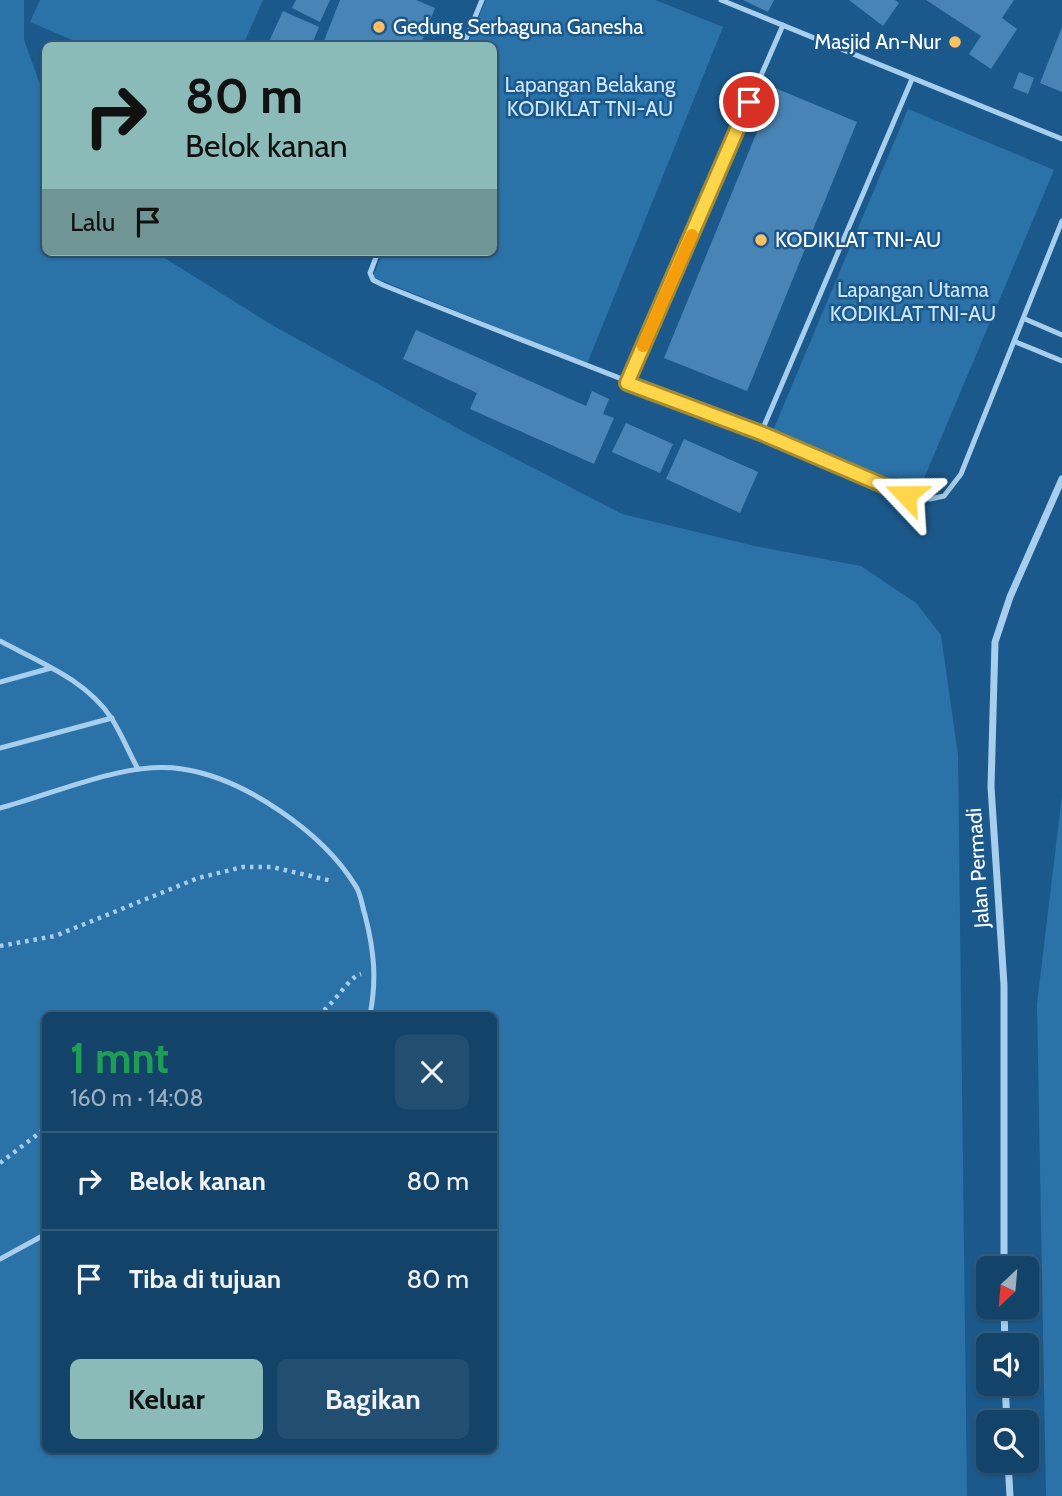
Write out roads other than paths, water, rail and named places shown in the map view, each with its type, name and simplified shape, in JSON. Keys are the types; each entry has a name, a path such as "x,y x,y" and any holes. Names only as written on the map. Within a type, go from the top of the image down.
{"street":[{"name":"Jalan Permadi","path":"1004,1256 1004,985 990,787 995,642 1006,608 1062,479"},
{"path":"1009,1473 1010,1496"}],"lane":[{"path":"465,42 482,0"},
{"path":"721,0 1062,139"},
{"path":"627,383 783,25"},
{"path":"761,433 912,79"},
{"path":"375,256 370,273 379,283 627,383 761,433 906,495 930,499 944,496 961,474 1016,342 1062,221"},
{"path":"1025,319 1062,335"},
{"path":"1016,342 1062,361"},
{"path":"0,641 52,668 83,688 112,718 138,769"},
{"path":"0,682 52,668"},
{"path":"0,748 112,718"},
{"path":"0,808 138,769 181,769 212,778 266,802 313,834 357,887 373,944 376,977 370,1012"},
{"path":"0,1259 42,1236"}],"place":[{"name":"Gedung Serbaguna Ganesha","path":"379,27"},
{"name":"Masjid An-Nur","path":"955,42"},
{"name":"KODIKLAT TNI-AU","path":"761,240"}],"park label":[{"name":"Lapangan Belakang KODIKLAT TNI-AU","path":"590,97"},
{"name":"Lapangan Utama KODIKLAT TNI-AU","path":"913,302"}]}
